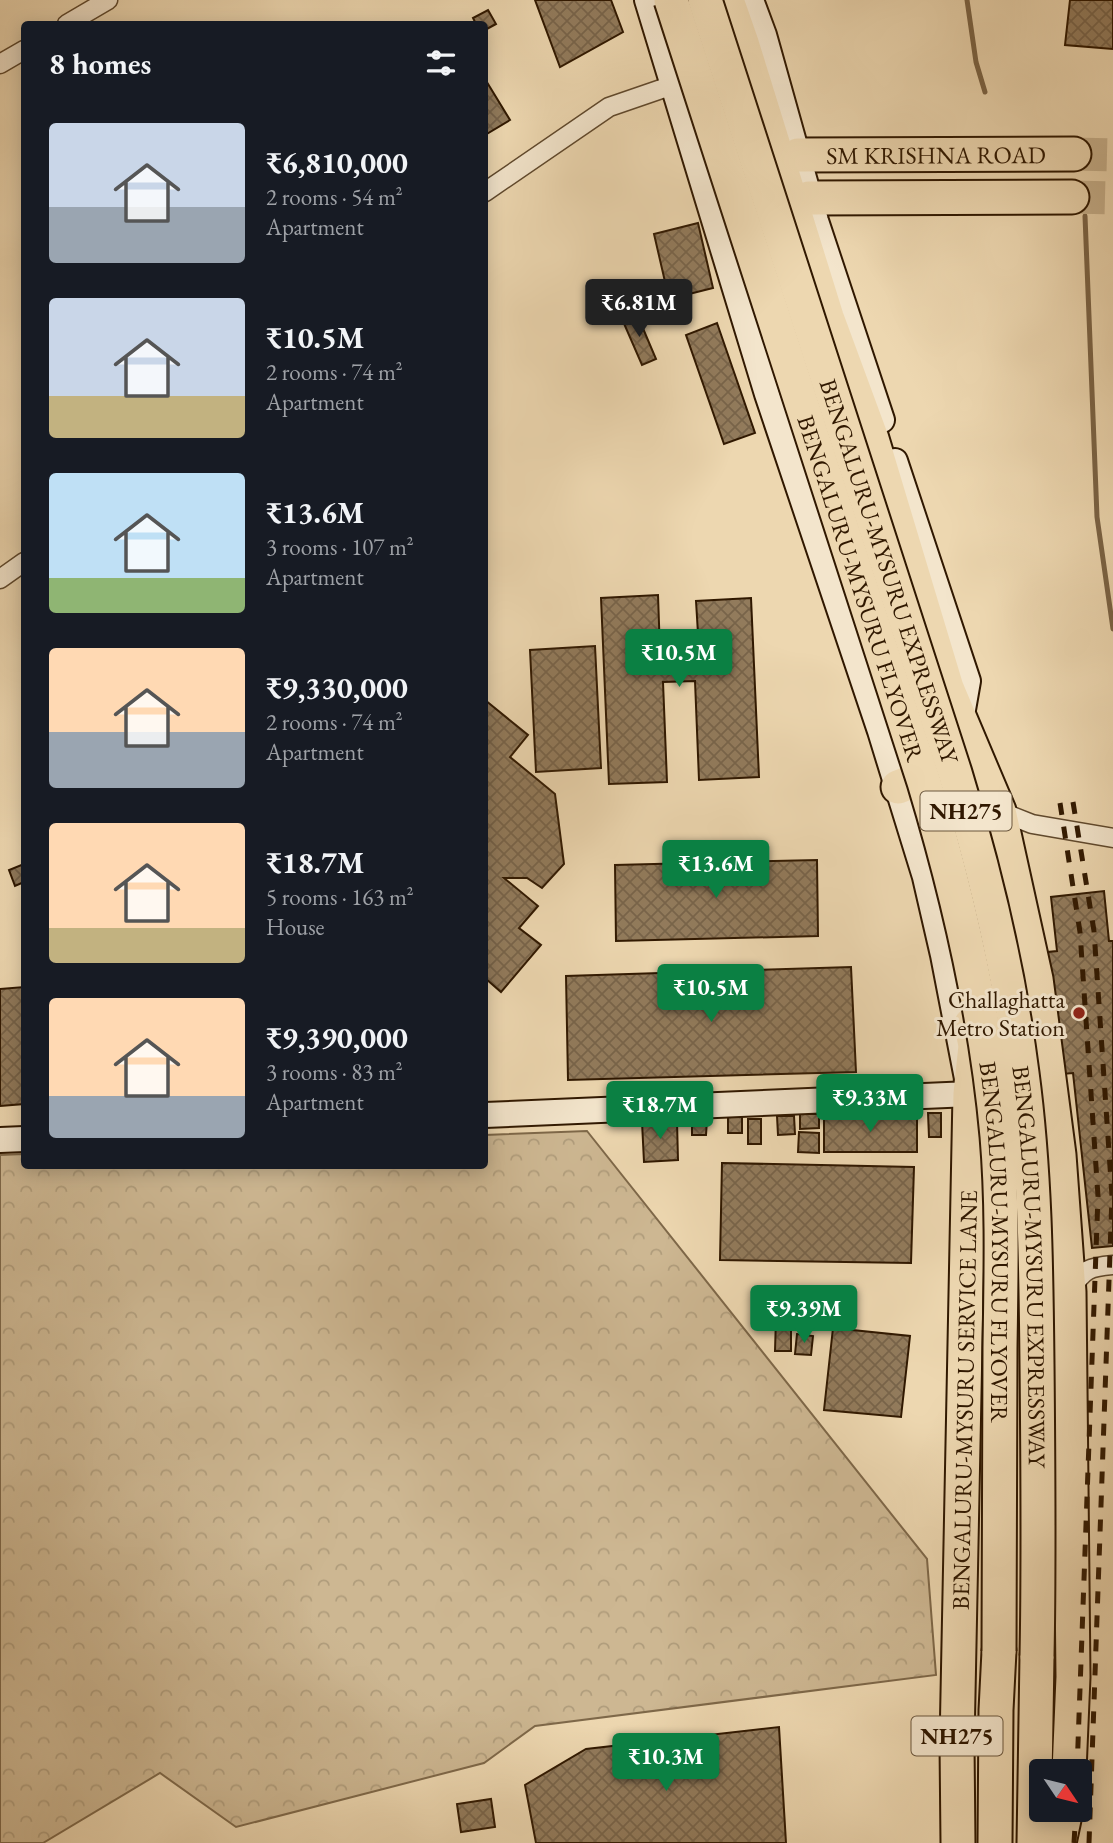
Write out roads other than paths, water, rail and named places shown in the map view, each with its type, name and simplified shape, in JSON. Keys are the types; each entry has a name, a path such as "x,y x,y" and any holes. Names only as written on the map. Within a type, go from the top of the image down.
{"highway":[{"name":"NH275","path":"659,0 809,473 904,785 957,942 975,1045 970,1094"},
{"name":"BENGALURU-MYSURU FLYOVER","path":"671,0 924,782 948,863 970,957 990,1077 997,1137 1000,1201 999,1651 995,1843"},
{"name":"BENGALURU-MYSURU EXPRESSWAY","path":"705,0 958,784 1002,950 1022,1072 1036,1219 1039,1536 1034,1843"},
{"name":"BENGALURU-MYSURU EXPRESSWAY","path":"727,0 747,55 827,317 872,439 947,688 999,811 1036,979 1059,1155 1069,1292 1073,1677 1070,1759"},
{"name":"SM KRISHNA ROAD","path":"798,156 1074,154"},
{"name":"SM KRISHNA ROAD","path":"809,198 1072,197"},
{"path":"904,785 976,756"},
{"name":"BENGALURU-MYSURU SERVICE LANE","path":"958,1843 959,1629 970,1094"},
{"path":"1059,1843 1064,1822"},
{"path":"1066,1843 1067,1822"}],"street":[{"path":"72,21 108,0"},
{"name":"NH275","path":"647,0 782,442 904,785"},
{"name":"BENGALURU-MYSURU EXPRESSWAY","path":"751,0 764,35 809,198 968,681 961,721"},
{"path":"0,64 21,52"},
{"path":"488,190 609,107 673,85"},
{"path":"0,579 21,564"},
{"path":"999,811 1032,824 1113,838"},
{"path":"488,1115 970,1094"},
{"path":"0,1140 21,1139"},
{"path":"1069,1292 1084,1272 1093,1267 1113,1265"}],"waterway":[{"path":"967,0 976,62 985,92"},
{"path":"1085,216 1097,517 1113,629"}],"tunnel":[{"path":"1074,154 1113,155"},
{"path":"1072,197 1113,198"}],"railway":[{"path":"1073,802 1094,931 1112,1196 1089,1843"},
{"path":"1060,803 1080,932 1098,1196 1077,1759"},
{"path":"1074,1843 1075,1822"}],"place":[{"name":"Challaghatta Metro Station","path":"1079,1013"}]}
